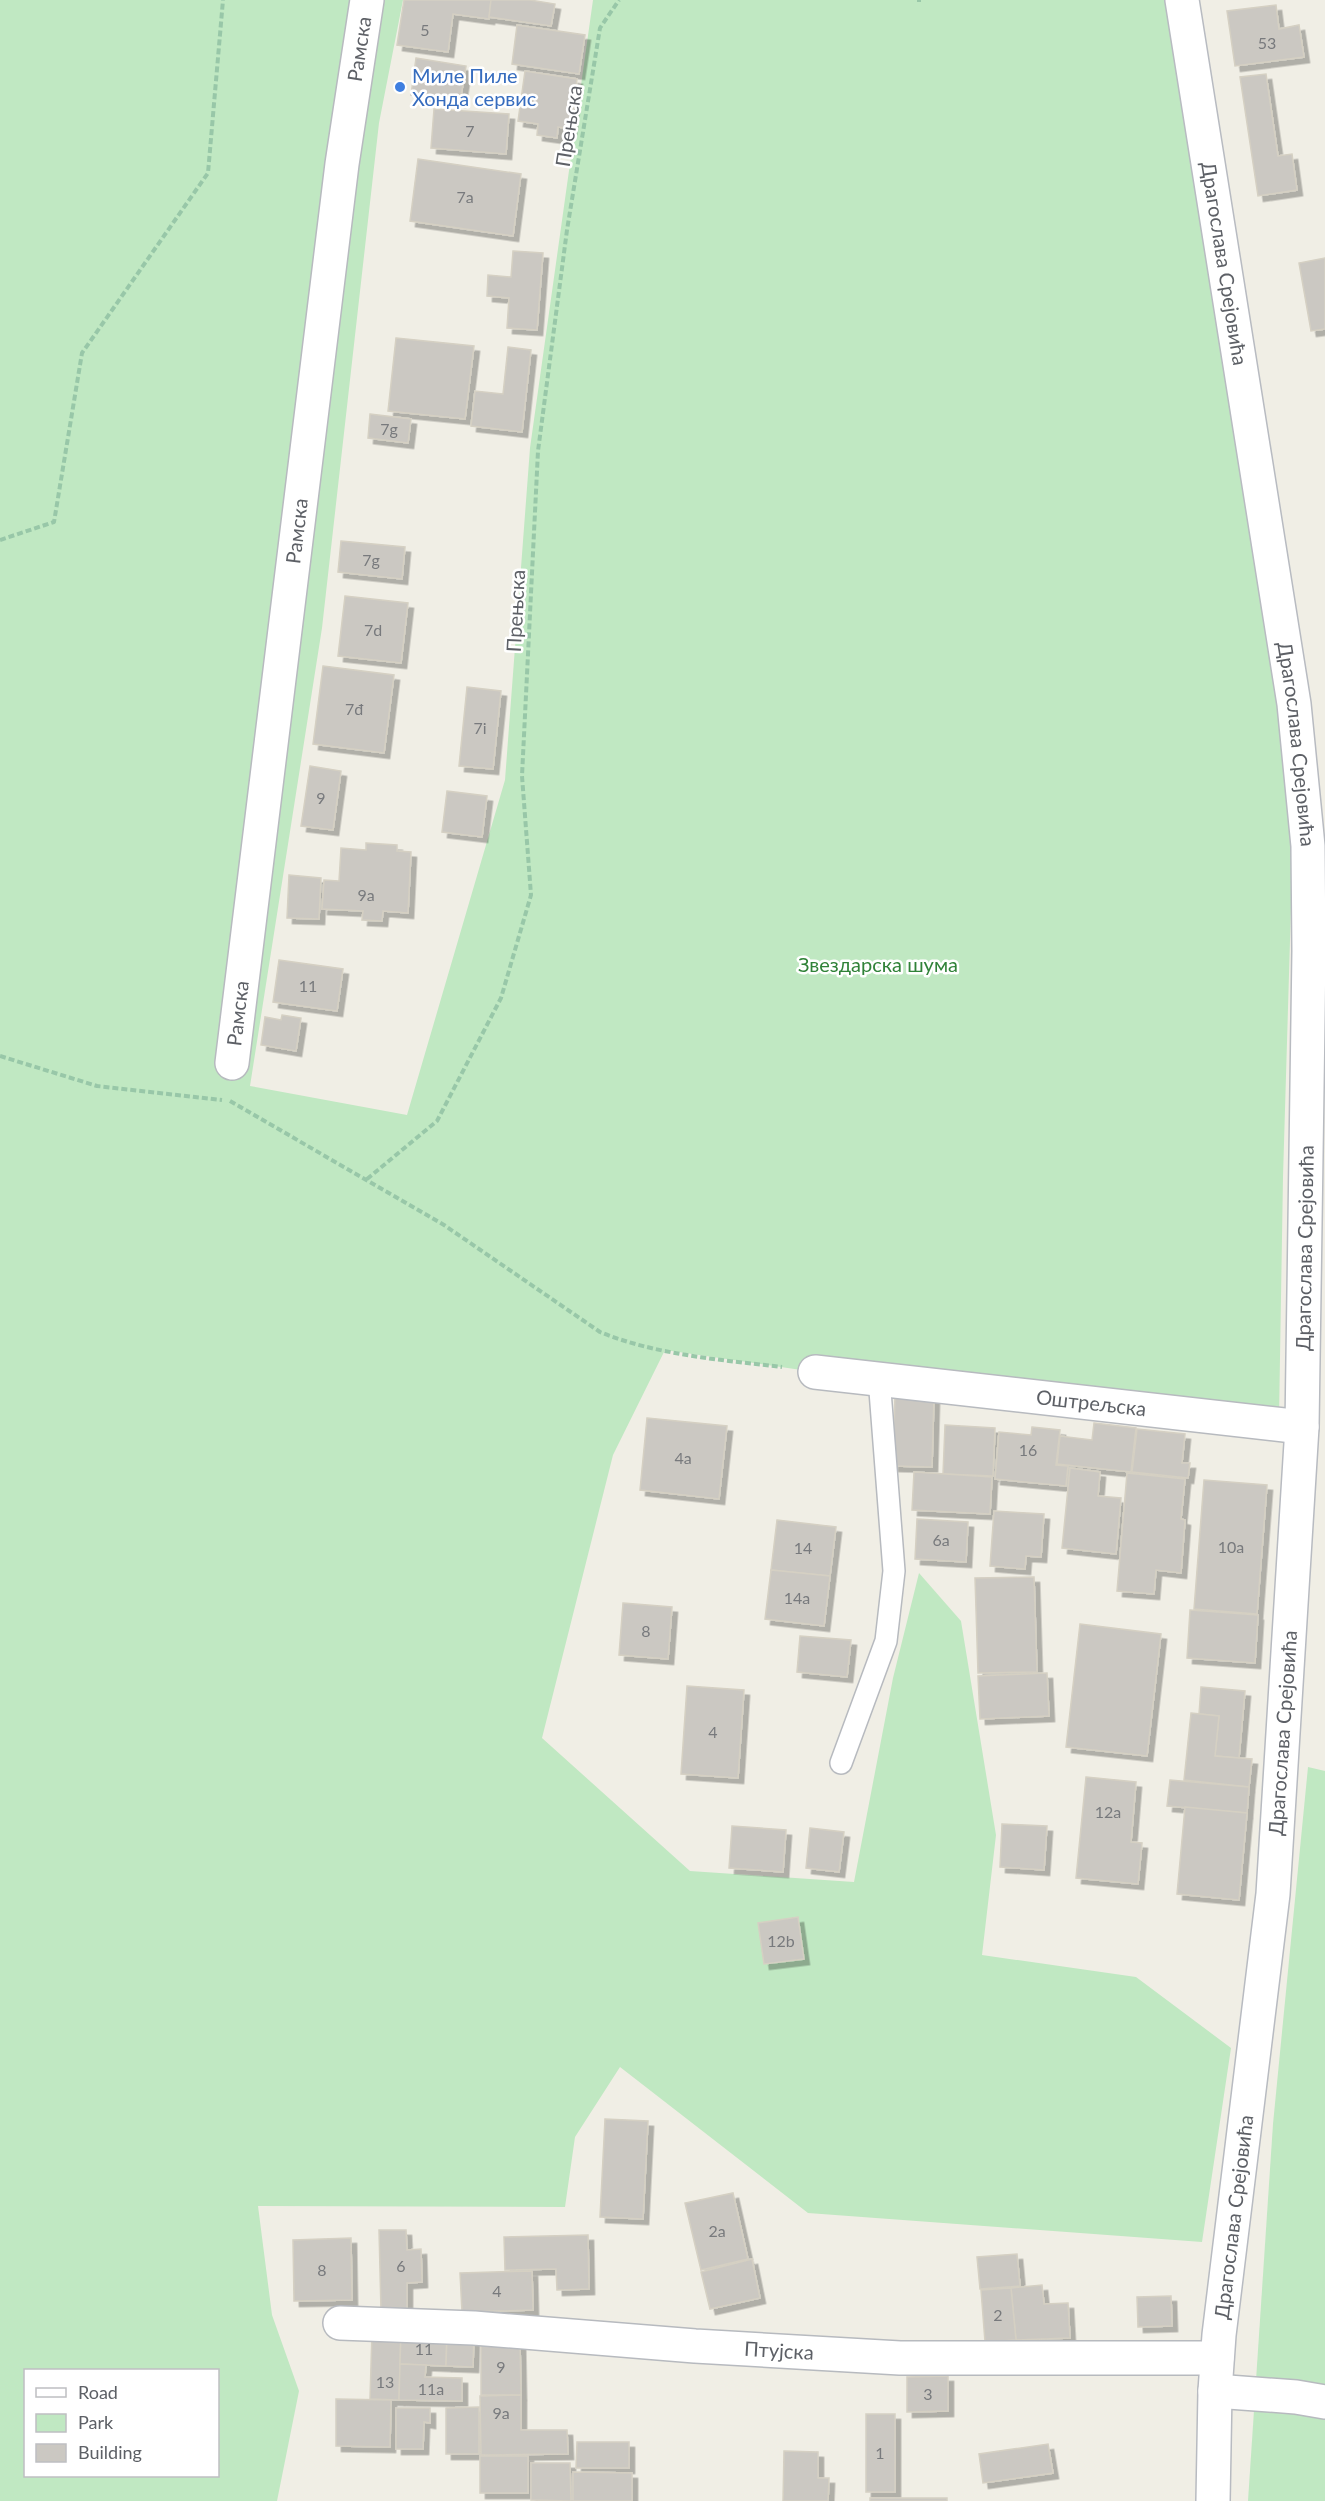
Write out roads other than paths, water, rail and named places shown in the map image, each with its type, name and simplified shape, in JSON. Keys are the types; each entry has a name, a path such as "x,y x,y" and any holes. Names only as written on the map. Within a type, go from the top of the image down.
{"street":[{"name":"Рамска","path":"232,1063 339,188 367,0"},
{"name":"Драгослава Срејовића","path":"1182,0 1294,705 1308,846 1310,951 1302,1427 1273,1894 1217,2358 1213,2501"},
{"name":"Оштрељска","path":"815,1372 1302,1427"},
{"name":"Птујска","path":"340,2323 474,2328 695,2346 900,2358 1217,2358"},
{"path":"1215,2391 1296,2397 1325,2402"}],"lane":[{"path":"841,1763 886,1641 892,1600 894,1571 879,1378"}],"place":[{"name":"Миле Пиле Хонда сервис","path":"400,87"}],"park label":[{"name":"Звездарска шума","path":"878,965"}]}
